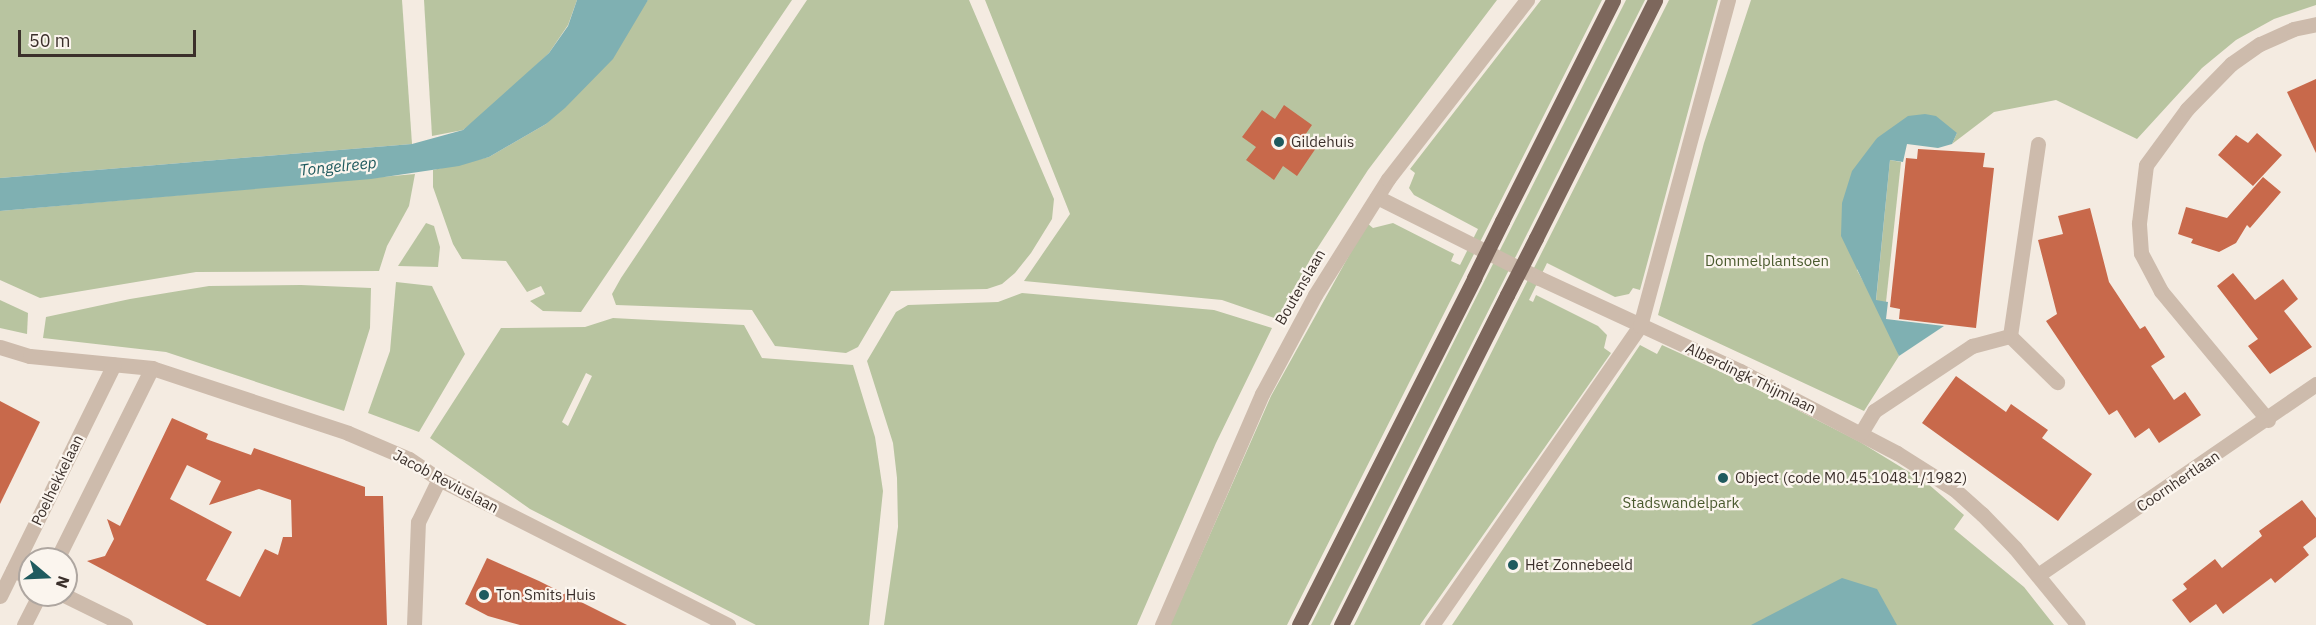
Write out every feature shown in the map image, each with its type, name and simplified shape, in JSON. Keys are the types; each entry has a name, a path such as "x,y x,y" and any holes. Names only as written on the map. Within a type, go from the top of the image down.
{"main road":[{"path":"1299,625 1613,0"},
{"path":"1341,625 1655,0"}],"street":[{"name":"Boutenslaan","path":"1162,625 1262,394 1320,286 1377,197 1527,0"},
{"path":"1432,625 1640,326 1728,0"},
{"path":"2268,420 2161,291 2141,253 2139,223 2146,165 2187,109 2231,64 2260,44 2294,29 2316,24"},
{"path":"2010,336 2038,144"},
{"name":"Alberdingk Thijmlaan","path":"1377,197 1640,326 1740,370 1862,433 1953,489 2038,575 2078,625"},
{"path":"2010,336 2057,382"},
{"path":"1862,433 1874,411 1962,352 2010,336"},
{"name":"Jacob Reviuslaan","path":"0,347 30,356 152,368 348,434 409,459 439,479 728,625"},
{"name":"Poelhekkelaan","path":"0,596 114,364"},
{"path":"63,547 152,368"},
{"name":"Coornhertlaan","path":"2038,575 2268,420 2316,384"},
{"path":"414,625 418,522 439,479"},
{"path":"13,570 18,572"},
{"path":"78,602 125,625"},
{"path":"24,625 33,607"}],"green space":[{"path":"0,0 402,0 412,144 0,178"},
{"path":"424,0 577,0 568,25 549,53 492,107 463,130 432,136"},
{"path":"648,0 792,0 581,312 543,311 530,301 545,294 541,286 527,292 506,261 462,259 453,244 433,187 433,170 489,157 546,124"},
{"path":"807,0 969,0 1054,199 1052,219 1031,253 1015,273 1002,284 987,289 891,291 858,347 846,353 775,346 752,310 616,305 612,294 621,278"},
{"path":"985,0 1497,0 1368,170 1311,258 1277,319 1222,300 1024,281 1070,214"},
{"path":"1541,0 1602,0 1287,625 1170,625 1271,396 1367,223 1373,228 1393,223 1454,254 1451,261 1460,265 1478,229 1414,195 1409,188 1415,173 1410,169"},
{"path":"1626,0 1645,0 1330,625 1311,625"},
{"path":"1669,0 1718,0 1640,290 1633,288 1629,294 1615,297 1547,263 1529,300 1533,302 1536,295 1598,326 1607,335 1604,348 1611,353 1420,625 1354,625"},
{"name":"Dommelplantsoen","path":"1751,0 2316,0 2316,5 2274,19 2236,40 2202,68 2137,139 2056,100 1994,112 1952,144 1957,133 1877,138 1857,270 1891,332 1899,356 1864,411 1658,315 1704,143"},
{"path":"1890,160 1901,162 1886,302 1876,301"},
{"path":"415,174 409,206 387,246 379,271 196,272 40,298 0,280 0,211"},
{"path":"426,223 434,226 440,247 438,267 398,266"},
{"path":"396,282 432,286 465,354 419,432 368,413 390,351"},
{"path":"301,285 371,288 370,328 344,411 166,352 43,338 46,317 130,299 209,286"},
{"path":"1022,293 1214,310 1272,328 1216,443 1137,625 884,625 898,527 897,478 893,443 867,361 896,312 908,305 998,302"},
{"path":"0,300 28,313 27,334 0,328"},
{"path":"613,318 744,325 762,358 853,365 875,437 883,491 869,625 756,625 530,509 430,438 501,328 585,327","holes":["586,373 592,376 568,426 562,422"]},
{"name":"Stadswandelpark","path":"1640,345 1657,354 1662,345 1745,383 1860,442 1927,483 1964,515 1954,529 2024,587 2054,625 1452,625"}],"water":[{"name":"Tongelreep","path":"577,0 648,0 613,59 565,108 546,124 489,157 459,166 371,179 0,211 0,178 412,144 463,130 549,53 568,26"},
{"path":"1925,114 1936,116 1957,133 1952,144 1938,148 1907,144 1903,162 1890,160 1876,300 1888,302 1886,319 1944,326 1899,356 1841,236 1842,203 1852,171 1877,138 1908,116"},
{"path":"1842,578 1877,589 1897,625 1751,625"}],"building":[{"path":"2316,79 2316,153 2287,92"},
{"name":"Gildehuis","path":"1284,105 1312,125 1303,138 1316,148 1297,176 1283,166 1274,180 1246,160 1256,147 1242,137 1262,110 1275,119"},
{"path":"2257,133 2282,155 2253,186 2218,155 2236,135 2248,143"},
{"path":"1918,149 1985,153 1983,167 1994,168 1976,328 1899,319 1900,309 1890,307 1906,158 1917,159"},
{"path":"2263,177 2281,192 2250,228 2247,225 2236,243 2219,252 2191,243 2193,239 2178,234 2186,207 2227,218"},
{"path":"2090,208 2109,282 2140,329 2145,326 2165,357 2151,366 2174,400 2185,392 2201,415 2159,443 2149,428 2135,438 2117,410 2109,415 2046,321 2057,314 2038,240 2063,234 2058,216"},
{"path":"2233,273 2255,300 2283,279 2298,299 2284,311 2312,347 2270,374 2248,346 2258,339 2217,286"},
{"path":"1956,376 2006,412 2011,404 2048,430 2042,438 2092,474 2058,521 1922,423"},
{"path":"0,401 40,422 0,504"},
{"path":"172,418 208,434 206,439 251,455 254,448 365,487 365,496 383,496 387,625 207,625 87,561 105,556 114,539 107,519 120,526","holes":["187,465 221,481 209,505 259,489 291,500 292,537 283,537 278,555 265,549 240,597 206,580 232,532 170,499"]},
{"path":"2302,500 2316,518 2316,537 2303,547 2309,555 2275,583 2271,578 2223,614 2216,604 2190,623 2172,600 2187,589 2183,584 2215,559 2222,568 2262,536 2259,531"},
{"path":"487,558 627,625 520,625 488,616 465,604"}],"place":[{"name":"Gildehuis","path":"1279,142"},
{"name":"Object (code M0.45.1048.1/1982)","path":"1723,478"},
{"name":"Het Zonnebeeld","path":"1513,565"},
{"name":"Ton Smits Huis","path":"484,595"}]}
